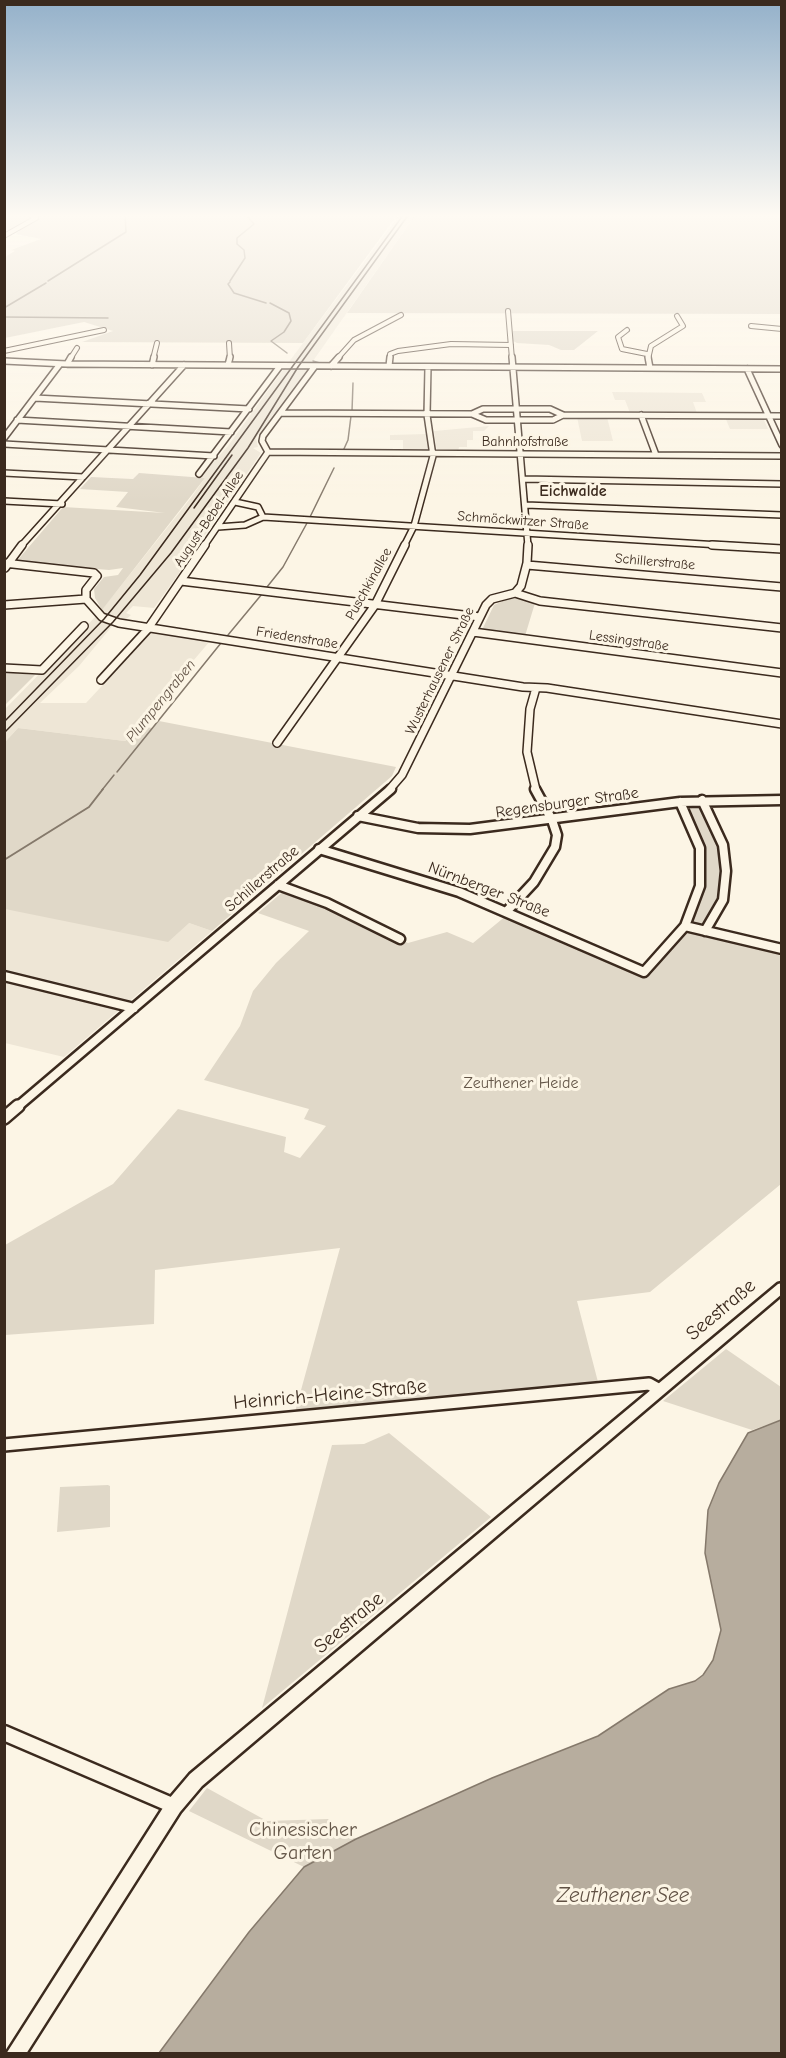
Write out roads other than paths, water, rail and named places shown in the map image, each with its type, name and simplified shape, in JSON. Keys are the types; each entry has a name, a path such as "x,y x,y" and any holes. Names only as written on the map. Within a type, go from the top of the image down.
{"main road":[{"name":"Seestraße","path":"15,2054 174,1806 208,1769 782,1287"}],"street":[{"path":"508,311 528,533 527,565 521,586 515,593 540,601 782,628"},
{"path":"331,366 354,340 401,315"},
{"path":"650,368 647,354 654,342 683,326 677,316"},
{"path":"751,326 782,329"},
{"path":"4,351 104,330"},
{"path":"627,330 618,337 620,348 647,354"},
{"path":"152,365 158,343"},
{"path":"228,366 231,353 229,343"},
{"path":"389,366 390,354 399,351 451,344 511,345"},
{"path":"67,364 77,348"},
{"path":"4,361 228,366 782,369"},
{"path":"587,361 588,368"},
{"path":"4,438 60,364"},
{"path":"6,565 63,504 83,477 184,365"},
{"path":"200,474 280,366"},
{"name":"August-Bebel-Allee","path":"101,680 148,627 182,581 268,452 262,438 315,366"},
{"path":"428,366 427,414 433,453"},
{"path":"747,369 782,445"},
{"path":"35,398 249,409"},
{"path":"281,412 472,414 489,408 550,409 563,415 782,416"},
{"path":"472,414 486,420 554,420 563,415"},
{"path":"641,415 656,455"},
{"path":"17,420 231,432"},
{"path":"4,444 213,456"},
{"name":"Bahnhofstraße","path":"268,452 782,456"},
{"name":"Puschkinallee","path":"277,743 375,605 414,526 433,453"},
{"path":"4,473 83,477"},
{"path":"524,479 782,484"},
{"path":"4,501 63,504"},
{"name":"Schmöckwitzer Straße","path":"235,502 257,506 262,511 263,517"},
{"path":"526,505 782,515"},
{"name":"Schmöckwitzer Straße","path":"218,527 245,525 263,517 782,549"},
{"path":"4,605 86,599 86,590 96,576 86,571 6,565"},
{"name":"Schillerstraße","path":"527,565 782,586"},
{"path":"182,581 480,617"},
{"name":"Wusterhausener Straße","path":"405,769 480,617 492,599 515,593"},
{"name":"Friedenstraße","path":"86,599 94,611 109,621 547,688"},
{"path":"4,668 39,671 84,626"},
{"name":"Lessingstraße","path":"473,632 782,673"},
{"name":"Friedenstraße","path":"498,681 523,681 547,688 782,724"},
{"path":"507,911 522,897 551,858 557,835 552,820 535,788 527,752 530,709 536,688"},
{"name":"Schillerstraße","path":"4,1118 396,784 405,769"},
{"path":"702,800 723,845 726,871 723,900 705,931"},
{"name":"Regensburger Straße","path":"358,816 403,826 480,829 680,802 782,800"},
{"path":"680,802 700,848 702,869 700,886 685,926 782,949"},
{"name":"Nürnberger Straße","path":"319,849 431,883 507,911 644,972 685,926"},
{"path":"278,885 327,903 400,939"},
{"path":"4,976 134,1008"},
{"name":"Heinrich-Heine-Straße","path":"4,1445 649,1384 658,1389"},
{"path":"4,1733 174,1806"}],"water":[{"name":"Zeuthener See","path":"781,1420 781,2053 159,2053 249,1932 304,1867 356,1839 492,1778 598,1736 669,1689 695,1681 703,1675 713,1660 721,1630 705,1553 708,1510 719,1483 748,1433"}],"waterway":[{"name":"Plumpengraben","path":"283,310 289,313 291,321 284,332 271,341 287,353"},
{"path":"4,317 108,318"},
{"name":"Plumpengraben","path":"313,361 323,364"},
{"name":"Plumpengraben","path":"352,411 353,383"},
{"name":"Plumpengraben","path":"343,451 348,440 351,416"},
{"name":"Plumpengraben","path":"310,517 334,468"},
{"name":"Plumpengraben","path":"267,587 283,567 307,523"},
{"name":"Plumpengraben","path":"228,635 262,594"},
{"name":"Plumpengraben","path":"117,772 221,643"},
{"name":"Plumpengraben","path":"102,790 114,775"},
{"name":"Plumpengraben","path":"4,860 89,807 103,789"}],"tram line":[{"path":"4,733 113,622 171,553 248,448 298,367 339,310"},
{"path":"194,508 232,455"}],"railway":[{"path":"4,722 104,619 140,575 334,310"}],"district":[{"name":"Eichwalde","path":"573,491"}],"park label":[{"name":"Zeuthener Heide","path":"521,1083"},
{"name":"Chinesischer Garten","path":"303,1842"}]}
